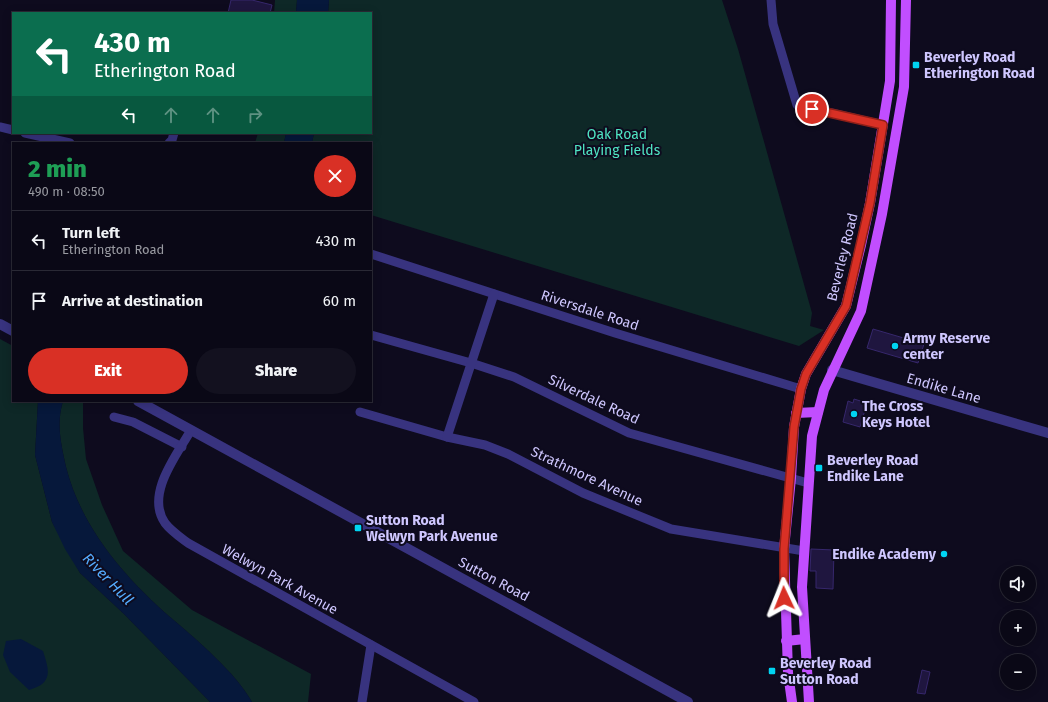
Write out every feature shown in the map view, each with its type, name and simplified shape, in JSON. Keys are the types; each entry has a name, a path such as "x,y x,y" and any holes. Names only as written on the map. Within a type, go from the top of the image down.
{"main road":[{"name":"Beverley Road","path":"792,702 786,641 784,549 796,412 806,374 846,306 861,245 878,157 890,81 891,0"},
{"name":"Beverley Road","path":"810,702 802,587 812,436 824,390 832,370 861,311 875,248 892,160 902,96 906,0"},
{"path":"888,94 902,96"},
{"path":"878,157 892,160"},
{"path":"861,245 875,248"},
{"path":"796,412 818,412"},
{"path":"786,641 805,639"}],"street":[{"path":"771,0 773,24 797,105 883,125"},
{"path":"0,127 12,130"},
{"path":"30,134 66,142"},
{"name":"Riversdale Road","path":"372,254 494,294 801,389"},
{"path":"447,437 494,294"},
{"path":"0,324 12,330"},
{"name":"Silverdale Road","path":"372,334 514,377 629,433 808,483"},
{"name":"Endike Lane","path":"832,370 1048,433"},
{"name":"Sutton Road","path":"140,402 688,702"},
{"name":"Strathmore Avenue","path":"360,412 447,437 485,445 508,454 583,493 671,529 784,549 804,551"},
{"path":"114,417 133,422 182,447"},
{"name":"Welwyn Park Avenue","path":"191,430 162,483 159,500 165,522 175,533 188,543 370,646 474,702"},
{"path":"362,702 370,646"}],"green space":[{"path":"275,0 297,0 296,12 274,12"},
{"name":"Oak Road Playing Fields","path":"329,0 722,0 738,49 812,313 810,326 824,330 799,346 372,215 372,142 312,142 314,134 372,134 372,12 328,12"},
{"path":"258,134 286,134 284,142 255,142"},
{"path":"0,339 12,345 12,402 38,402 35,455 52,522 80,573 124,614 210,702 0,702"},
{"path":"63,402 83,402 83,428 86,459 102,505 123,551 192,610 311,674 308,702 252,702 226,668 153,602 121,568 106,550 93,530 73,489 62,450 60,434"}],"water":[{"path":"297,0 329,0 328,12 296,12"},
{"path":"286,134 314,134 312,142 284,142"},
{"name":"River Hull","path":"38,402 63,402 60,426 61,442 66,467 82,510 93,530 106,550 136,585 226,668 252,702 210,702 124,614 80,573 65,549 52,522 35,455"},
{"path":"21,639 43,651 48,670 48,675 43,684 29,690 10,672 3,655 6,641"}],"building":[{"path":"231,0 252,0 272,5 270,12 228,12"},
{"name":"Army Reserve center","path":"873,329 924,344 918,363 867,348"},
{"name":"The Cross Keys Hotel","path":"854,399 867,403 860,427 843,422 848,401 853,403"},
{"path":"811,549 834,550 833,589 816,588 816,571 810,571"},
{"path":"922,670 930,672 925,694 917,693"}],"place":[{"name":"Beverley Road Etherington Road","path":"916,65"},
{"name":"Army Reserve center","path":"895,346"},
{"name":"The Cross Keys Hotel","path":"854,414"},
{"name":"Beverley Road Endike Lane","path":"819,468"},
{"name":"Sutton Road Welwyn Park Avenue","path":"358,528"},
{"name":"Endike Academy","path":"944,554"},
{"name":"Beverley Road Sutton Road","path":"772,671"}],"route":[{"path":"784,598 784,549 794,427 801,389 806,374 846,306 870,203 883,125 812,109"}]}
